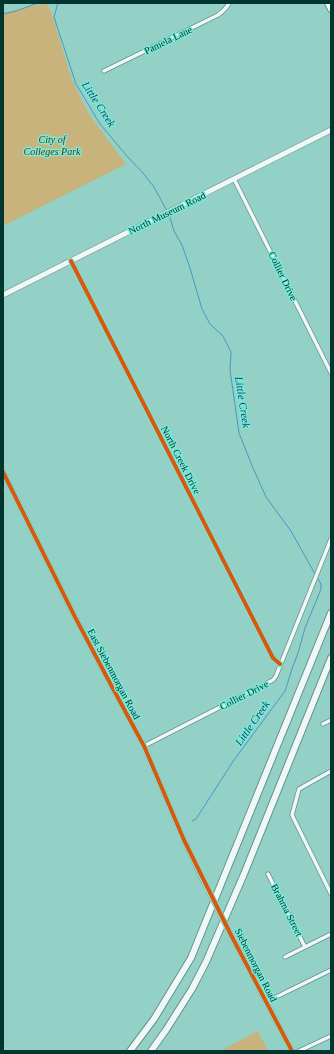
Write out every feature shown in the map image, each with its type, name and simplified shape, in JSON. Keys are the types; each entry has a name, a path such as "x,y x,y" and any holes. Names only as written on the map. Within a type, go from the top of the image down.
{"highway":[{"path":"328,3 331,9"},
{"path":"130,1051 154,1019 191,958 331,613"},
{"path":"151,1051 192,989 206,962 244,874 331,658"}],"street":[{"name":"Pamela Lane","path":"104,71 218,15 229,3"},
{"name":"North Museum Road","path":"3,295 331,130"},
{"name":"Collier Drive","path":"234,179 331,373"},
{"name":"North Creek Drive","path":"71,261 273,658 280,664"},
{"name":"East Siebenmorgan Road","path":"3,472 75,617 110,685 144,746 184,840 206,886"},
{"name":"Collier Drive","path":"144,746 273,680 276,676 331,540"},
{"path":"323,724 331,720"},
{"path":"331,771 299,789 292,815 331,894"},
{"name":"Brahma Street","path":"268,874 305,947"},
{"name":"Siebenmorgan Road","path":"206,886 292,1051"},
{"path":"285,957 331,934"},
{"path":"266,1002 331,971"},
{"path":"299,1051 331,1036"}],"green space":[{"name":"City of Colleges Park","path":"46,3 51,11 72,80 89,114 126,164 3,226 3,13"},
{"path":"258,1031 268,1051 220,1051"}],"waterway":[{"path":"3,14 38,3"},
{"name":"Little Creek","path":"58,3 54,17 76,84 100,124 154,187 167,211"},
{"name":"Little Creek","path":"169,214 174,231 182,245 190,268 202,309 210,324 223,336 231,352 230,370 239,433 253,468 266,497 291,531 315,574"},
{"name":"Little Creek","path":"192,821 196,819 234,760 285,691 305,628 321,589 321,584 317,577"}],"cycle path":[{"path":"71,261 273,658 280,664"},
{"path":"3,472 75,617 144,746 184,840 231,935 292,1051"}]}
